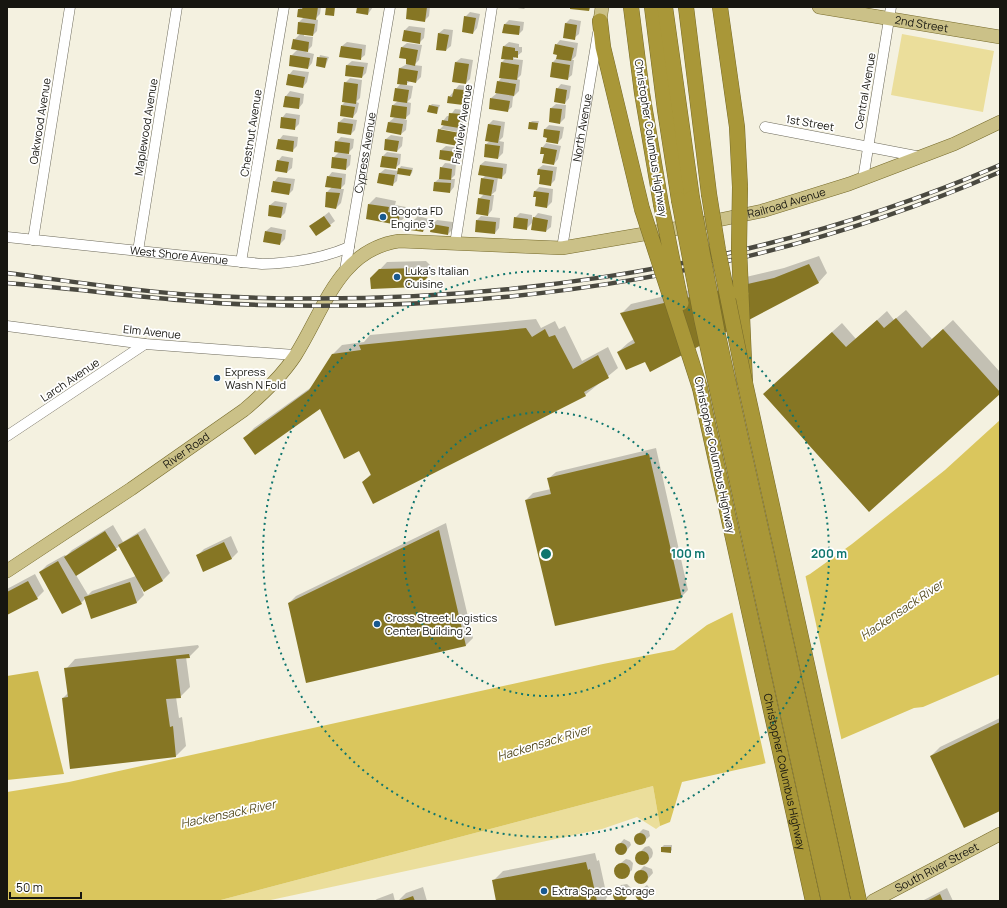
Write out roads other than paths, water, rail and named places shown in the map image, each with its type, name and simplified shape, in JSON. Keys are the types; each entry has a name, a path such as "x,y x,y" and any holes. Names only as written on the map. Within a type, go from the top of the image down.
{"highway":[{"name":"Christopher Columbus Highway","path":"631,7 642,93 661,204 813,901"},
{"name":"Christopher Columbus Highway","path":"652,7 665,110 719,338 843,901"},
{"name":"Christopher Columbus Highway","path":"665,7 686,199 702,320 829,901"},
{"path":"686,7 709,194 718,250 745,383 859,901"},
{"path":"720,7 738,133 740,187 739,266 745,383"},
{"path":"601,14 603,47 642,209 700,388"}],"main road":[{"name":"2nd Street","path":"819,7 890,13 1000,37"},
{"name":"Railroad Avenue","path":"562,248 685,227 762,211 862,179 921,157 1000,122"},
{"path":"345,270 364,254 385,244 399,241 562,248"},
{"name":"Cypress Avenue","path":"330,295 345,270"},
{"name":"River Road","path":"7,571 131,489 244,410 275,381 295,355 330,295"},
{"name":"South River Street","path":"873,901 1000,834"}],"street":[{"name":"Oakwood Avenue","path":"34,240 70,7"},
{"name":"Maplewood Avenue","path":"138,251 177,7"},
{"name":"Chestnut Avenue","path":"241,262 284,7"},
{"name":"Cypress Avenue","path":"345,270 390,7"},
{"name":"Fairview Avenue","path":"455,244 492,7"},
{"name":"Central Avenue","path":"862,179 890,13"},
{"name":"North Avenue","path":"562,248 601,14"},
{"name":"1st Street","path":"765,127 921,157"},
{"name":"West Shore Avenue","path":"7,237 262,264 290,263 330,254 349,247"},
{"name":"Elm Avenue","path":"7,326 145,344 295,355"},
{"name":"Larch Avenue","path":"7,436 145,344"}],"water":[{"name":"Hackensack River","path":"1000,420 1000,674 923,707 914,708 807,754 682,782 670,822 660,826 653,786 217,901 7,901 7,792 69,782 603,664 674,650 707,625 810,574 852,544 945,470"}],"railway":[{"path":"7,273 100,286 194,295 297,298 400,297 503,290 605,277 706,258 806,234 904,203 1000,165"},
{"path":"7,283 200,302 265,305 359,305 453,301 547,292 640,279 732,260 823,236 913,207 1000,172"}],"place":[{"name":"Bogota FD Engine 3","path":"383,217"},
{"name":"Luka's Italian Cuisine","path":"397,277"},
{"name":"Express Wash N Fold","path":"217,378"},
{"name":"Cross Street Logistics Center Building 2","path":"377,624"},
{"name":"Extra Space Storage","path":"544,891"}]}
